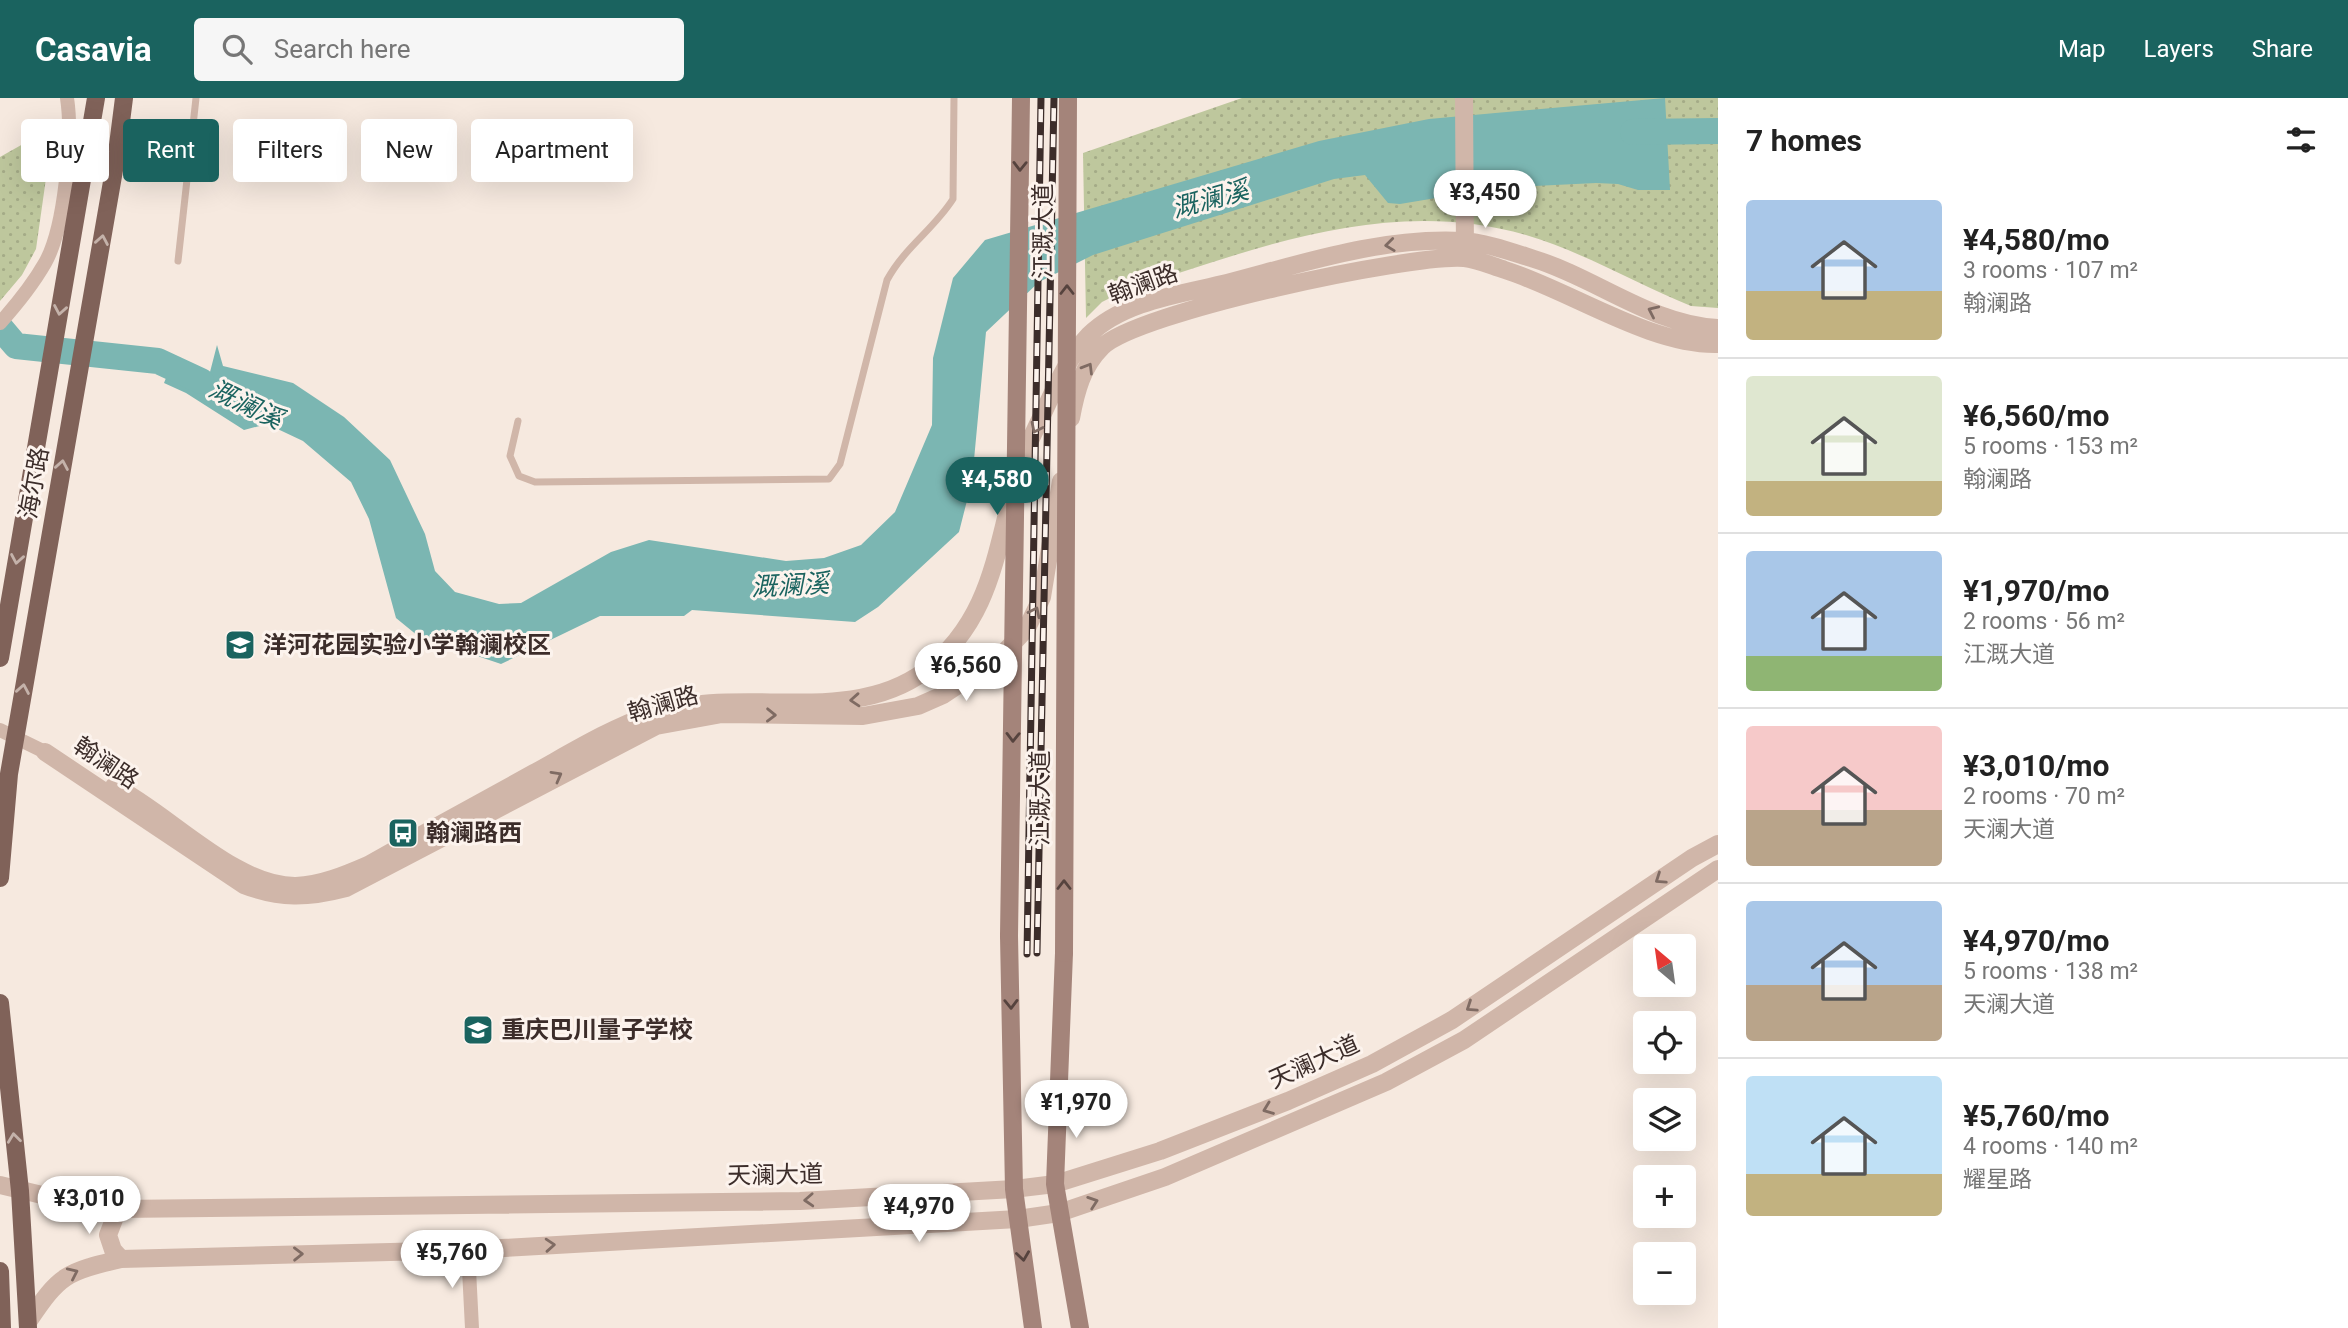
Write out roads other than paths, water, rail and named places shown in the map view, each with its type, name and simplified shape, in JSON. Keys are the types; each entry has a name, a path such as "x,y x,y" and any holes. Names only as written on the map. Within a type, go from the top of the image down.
{"main road":[{"name":"海尔路","path":"0,658 96,98"},
{"name":"海尔路","path":"0,878 9,774 117,153 124,98"},
{"name":"江溉大道","path":"1021,98 1009,936 1014,1189 1032,1328"},
{"name":"江溉大道","path":"1068,98 1064,953 1055,1184 1080,1328"},
{"path":"0,1003 20,1191 28,1325"},
{"path":"0,1271 2,1328"}],"street":[{"path":"0,323 18,303 47,261 54,239 67,170 67,98"},
{"path":"1464,98 1465,249"},
{"name":"翰澜路","path":"46,752 126,792 233,865 274,883 295,886 341,876 368,865 584,745 650,714 681,705 720,701 861,700 886,694 926,670 967,629 983,601 1031,438 1072,357 1090,334 1135,307 1347,251 1393,244 1465,249 1533,258 1575,274 1686,325 1718,328"},
{"name":"翰澜路","path":"46,752 226,875 269,895 295,898 346,888 375,875 592,757 656,726 722,714 863,716 918,706 943,695 1000,657 1027,628 1042,597 1076,391 1086,368 1103,346 1143,324 1350,271 1465,249 1656,334 1684,342 1718,344"},
{"path":"0,730 46,752"},
{"name":"天澜大道","path":"0,1185 84,1205 118,1209 800,1200 1014,1189 1055,1184 1160,1151 1288,1101 1372,1064 1452,1020 1692,858 1718,844"},
{"name":"天澜大道","path":"28,1325 52,1285 73,1270 121,1259 468,1250 1018,1219 1059,1213 1165,1177 1386,1082 1464,1040 1718,869"},
{"path":"118,1209 108,1235 113,1250 121,1259"},
{"path":"468,1250 472,1328"}],"lane":[{"path":"178,261 196,98"},
{"path":"518,421 510,456 519,476 535,482 829,479 839,464 887,280 899,258 945,211 953,199 954,98"}],"water":[{"path":"1665,98 1670,190 1638,190 1618,184 1596,183 1496,188 1400,204 1388,203 1365,175 1334,179 1093,255 1039,282 986,332 972,481 959,532 878,607 855,622 692,610 684,616 600,616 501,664 418,636 396,618 369,519 351,482 303,441 267,424 244,430 186,393 164,383 174,358 210,372 217,345 223,366 293,383 344,417 390,460 425,534 435,571 455,592 499,604 521,603 611,552 649,540 786,561 824,558 861,545 895,512 932,425 933,358 953,278 985,240 1319,141 1429,119"}],"waterway":[{"name":"溉澜溪","path":"1633,132 1718,131"},
{"name":"溉澜溪","path":"0,327 16,346 158,361 201,381"}],"railway":[{"path":"1027,954 1041,98"},
{"path":"1037,953 1054,98"}],"place":[{"name":"洋河花园实验小学翰澜校区","path":"240,645"},
{"name":"翰澜路西","path":"403,833"},
{"name":"重庆巴川量子学校","path":"478,1030"}]}
